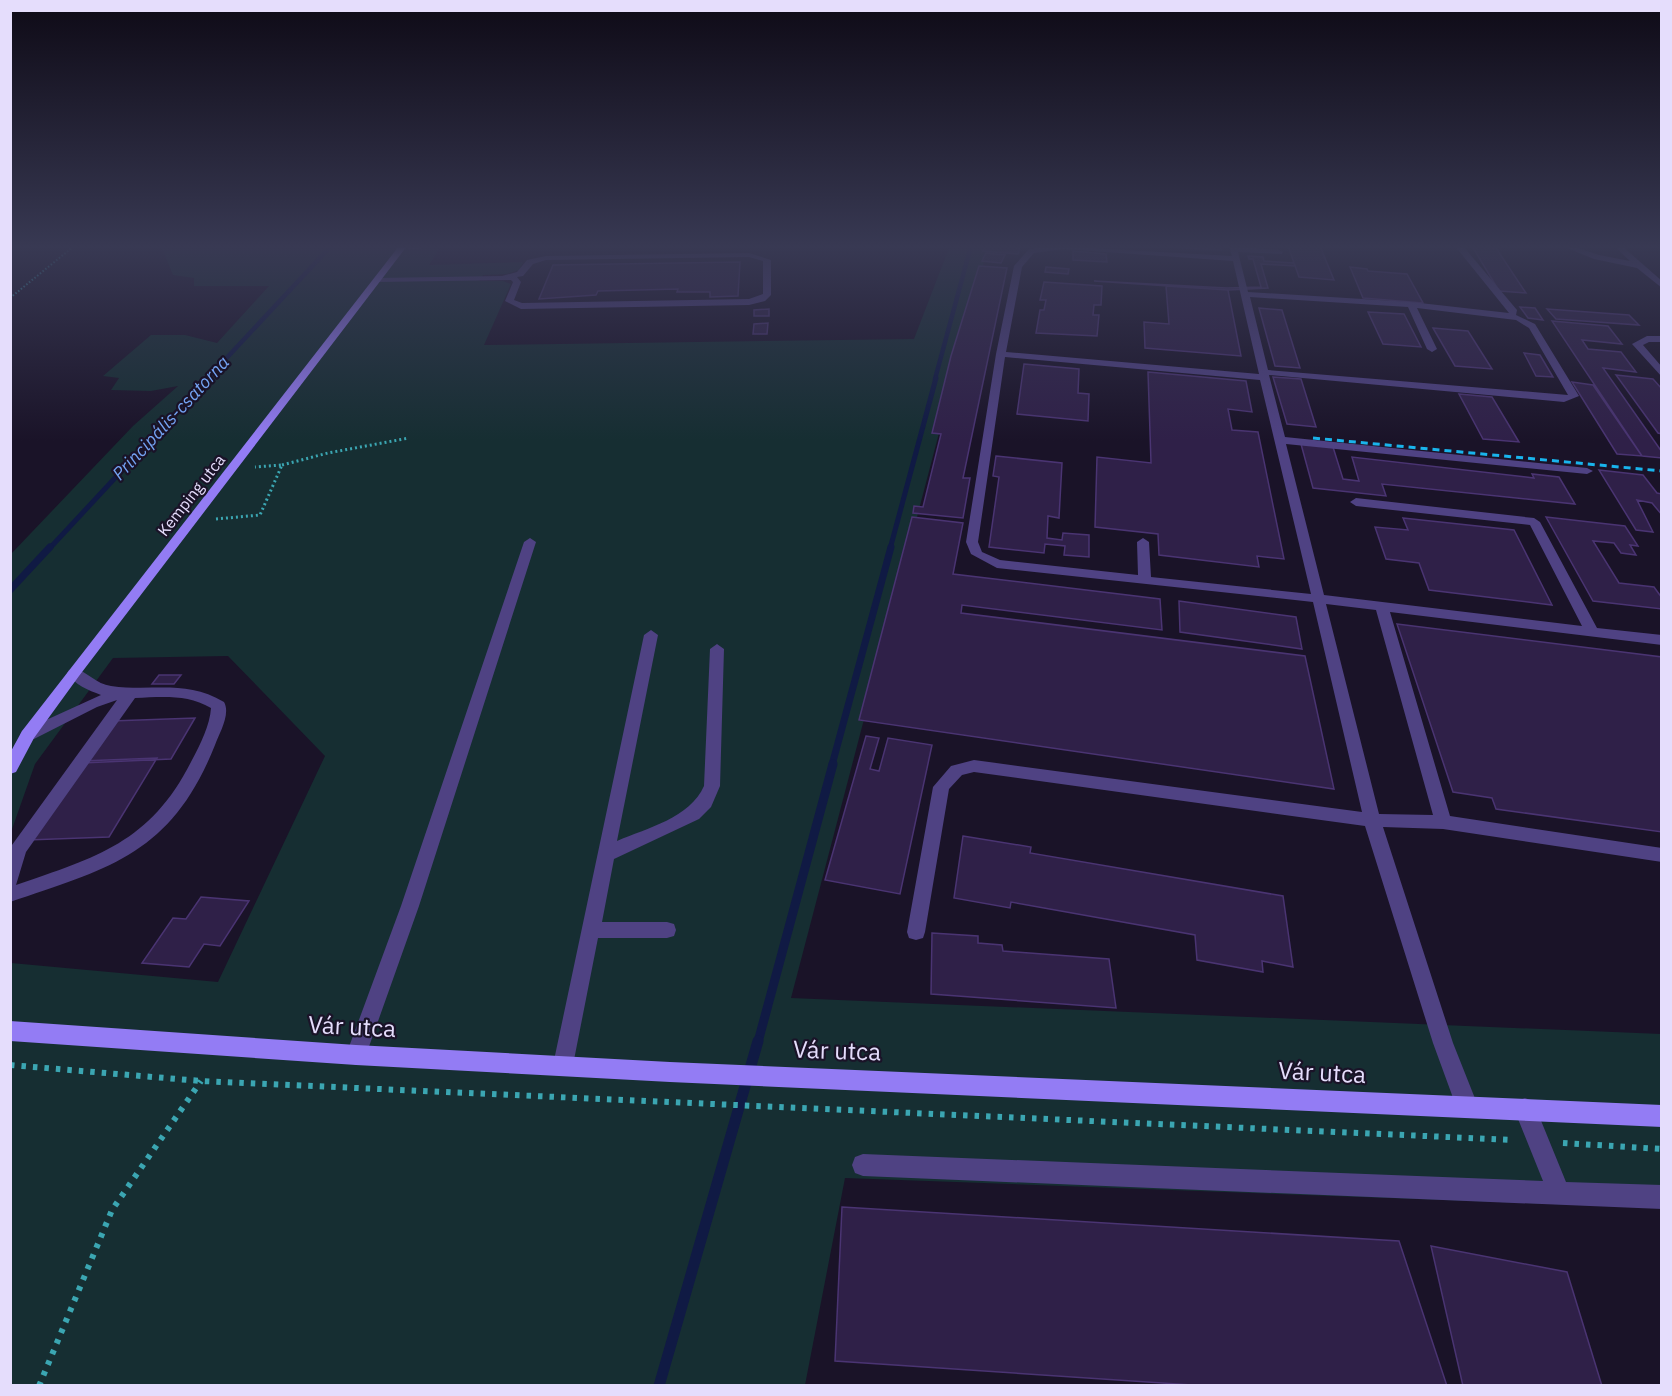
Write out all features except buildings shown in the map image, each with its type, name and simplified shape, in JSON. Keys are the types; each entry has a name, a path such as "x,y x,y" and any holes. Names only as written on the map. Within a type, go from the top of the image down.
{"main road":[{"name":"Kemping utca","path":"10,768 28,735 74,673 353,311"},
{"name":"Vár utca","path":"10,1031 356,1055 670,1072 1662,1116"}],"street":[{"path":"1009,311 972,542 977,554 997,564 1320,599 1662,640"},
{"path":"1248,311 1372,820 1443,1043 1467,1106"},
{"path":"1414,311 1432,350"},
{"path":"1001,354 1564,399 1574,396 1532,326 1511,316 1467,311"},
{"path":"1511,316 1513,311"},
{"path":"1662,339 1647,339 1637,344 1662,374"},
{"path":"1281,440 1587,471"},
{"path":"1356,502 1534,522 1592,632"},
{"path":"356,1055 410,906 530,542"},
{"path":"1143,542 1145,580"},
{"path":"1382,607 1443,822"},
{"path":"563,1065 651,635"},
{"path":"605,855 693,814 705,802 712,786 717,649"},
{"path":"10,895 118,854 146,835 167,815 184,791 199,765 218,717 219,706 206,698 191,694 126,692 94,688 84,683 74,673"},
{"path":"28,735 92,703 126,692"},
{"path":"10,880 18,850 126,692"},
{"path":"916,932 941,787 950,775 964,768 983,766 1372,820 1443,822 1662,855"},
{"path":"591,930 667,930"},
{"path":"1525,1109 1559,1193"},
{"path":"863,1165 1662,1197"}],"path":[{"path":"231,469 282,465 328,453 409,438"},
{"path":"191,521 260,515 282,465"},
{"path":"10,1065 201,1081 802,1106 1662,1149"},
{"path":"39,1386 112,1210 201,1081"}],"green space":[{"path":"246,311 499,311 484,345 914,339 925,311 971,311 791,998 1661,1034 1661,1208 845,1178 805,1385 11,1385 11,963 218,982 325,756 228,656 113,658 35,764 11,832 11,554 133,426 178,386 151,391 111,390 119,378 103,376 151,335 185,335 217,343"}],"waterway":[{"name":"Principális-csatorna","path":"207,379 270,311"},
{"path":"935,379 953,311"},
{"name":"Principális-csatorna","path":"49,549 208,378"},
{"path":"890,549 936,378"},
{"name":"Principális-csatorna","path":"10,590 50,547"},
{"path":"832,765 891,547"},
{"path":"758,1042 833,764"},
{"path":"659,1386 758,1041"}],"railway":[{"path":"1313,438 1662,471"}]}
